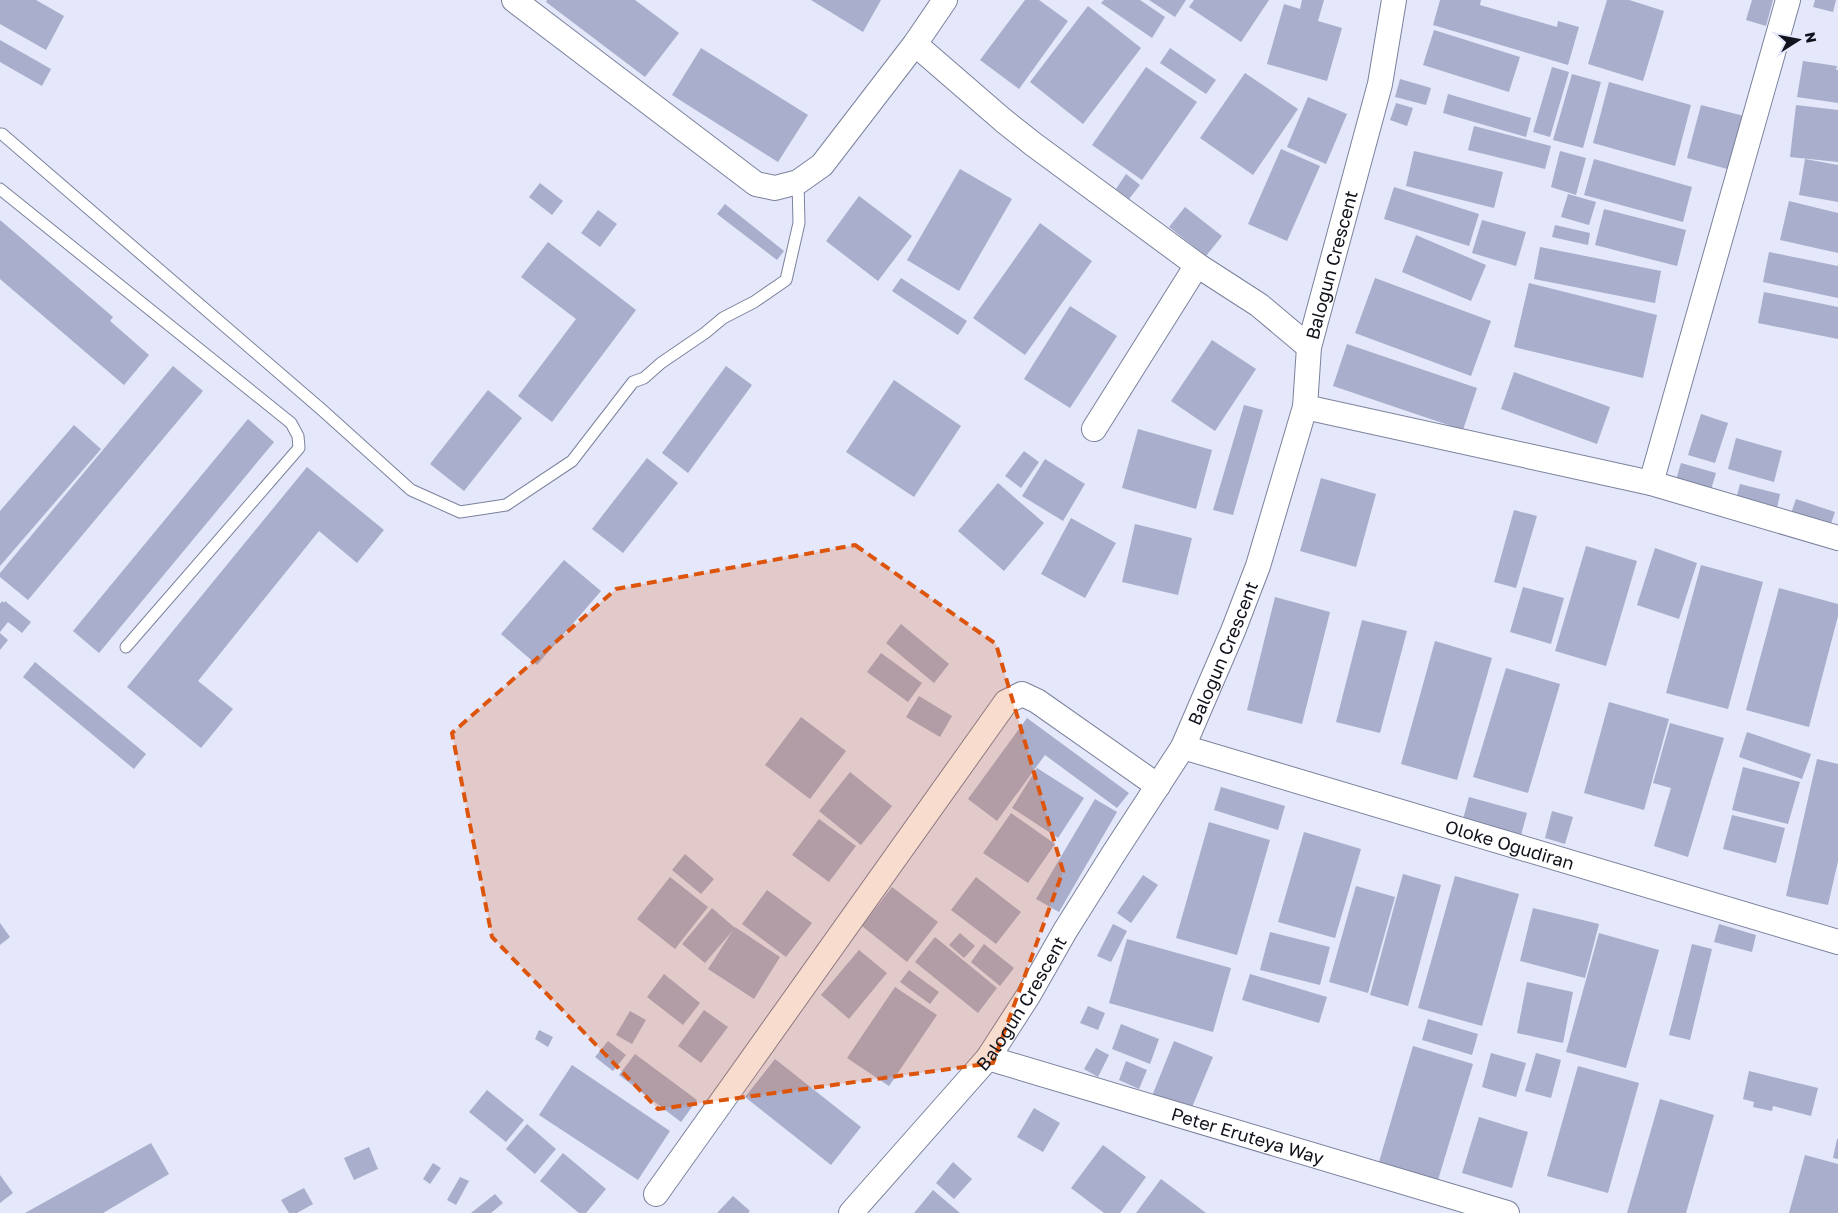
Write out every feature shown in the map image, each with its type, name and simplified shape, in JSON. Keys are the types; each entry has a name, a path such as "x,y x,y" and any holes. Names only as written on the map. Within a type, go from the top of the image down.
{"street":[{"path":"514,0 756,184 775,188 798,182 822,165 915,44 945,0"},
{"name":"Balogun Crescent","path":"851,1213 988,1058 1028,996 1069,924 1183,747 1233,631 1258,566 1305,407 1309,347 1380,84 1394,0"},
{"path":"1651,483 1788,0"},
{"path":"915,44 1018,133 1197,265 1259,305 1309,347"},
{"path":"1094,428 1197,265"},
{"path":"1305,407 1651,483 1838,538"},
{"path":"656,1194 1006,702 1022,694 1037,701 1158,786"},
{"name":"Oloke Ogudiran","path":"1183,747 1838,942"},
{"name":"Peter Eruteya Way","path":"988,1058 1507,1213"}],"lane":[{"path":"0,134 321,409 410,490 460,512 506,505 572,461 633,382 644,378 661,363 705,333 723,318 754,302 786,280 799,223 798,182"},
{"path":"0,188 291,423 298,436 299,448 126,647"}],"highlighted area":[{"path":"855,545 996,644 1063,871 993,1063 658,1109 492,937 452,733 616,589"}],"building":[{"path":"0,0 36,0 64,16 46,50 0,24"},
{"path":"547,0 635,0 679,33 645,77 546,2"},
{"path":"811,0 881,0 863,32"},
{"path":"1025,0 1039,0 1068,21 1019,89 980,60"},
{"path":"1104,0 1140,0 1165,17 1152,38 1101,3"},
{"path":"1149,0 1186,0 1175,17"},
{"path":"1194,0 1269,0 1241,42 1189,7"},
{"path":"1302,0 1324,0 1318,21 1342,28 1327,81 1267,64 1284,4 1300,9"},
{"path":"1440,0 1481,0 1480,5 1557,27 1558,21 1579,27 1568,65 1433,25"},
{"path":"1607,0 1629,0 1664,11 1643,81 1588,64"},
{"path":"1752,0 1773,0 1766,26 1746,20"},
{"path":"1815,0 1836,0 1833,12 1813,7"},
{"path":"1088,6 1141,48 1083,124 1030,82"},
{"path":"1434,30 1520,57 1509,92 1423,65"},
{"path":"0,40 51,69 42,86 0,62"},
{"path":"701,48 808,115 778,162 672,95"},
{"path":"1170,48 1216,80 1206,94 1160,63"},
{"path":"1803,61 1837,66 1838,103 1797,97"},
{"path":"1146,67 1197,102 1142,180 1092,145"},
{"path":"1552,67 1569,72 1550,137 1533,132"},
{"path":"1245,73 1298,109 1253,175 1200,138"},
{"path":"1572,74 1601,82 1583,148 1553,140"},
{"path":"1400,79 1431,88 1426,105 1395,97"},
{"path":"1609,82 1691,105 1675,166 1593,143"},
{"path":"1448,94 1531,118 1526,137 1443,113"},
{"path":"1308,97 1347,114 1326,164 1287,147"},
{"path":"1396,103 1413,108 1407,126 1390,120"},
{"path":"1701,105 1744,116 1731,170 1687,158"},
{"path":"1796,105 1838,110 1838,162 1790,157"},
{"path":"1474,126 1551,146 1545,169 1468,150"},
{"path":"1281,149 1320,166 1287,241 1248,224"},
{"path":"1414,151 1503,172 1494,208 1406,186"},
{"path":"1560,151 1586,158 1576,195 1551,187"},
{"path":"1594,159 1692,187 1683,222 1584,195"},
{"path":"1805,159 1838,165 1838,202 1799,195"},
{"path":"960,169 1012,199 959,291 907,260"},
{"path":"1126,174 1140,185 1129,199 1116,189"},
{"path":"540,183 563,201 552,215 529,197"},
{"path":"1394,187 1479,214 1469,246 1384,219"},
{"path":"1568,194 1596,202 1589,225 1561,217"},
{"path":"859,196 912,236 878,281 826,241"},
{"path":"1789,201 1838,213 1838,253 1780,240"},
{"path":"725,204 784,251 777,260 717,214"},
{"path":"1185,207 1222,236 1206,256 1169,227"},
{"path":"1604,209 1686,230 1677,266 1595,245"},
{"path":"598,210 617,224 600,247 581,233"},
{"path":"0,220 113,317 110,321 149,355 124,385 0,279"},
{"path":"1482,220 1526,232 1516,266 1472,253"},
{"path":"1040,223 1092,261 1025,355 973,318"},
{"path":"1555,225 1590,233 1588,245 1552,237"},
{"path":"1416,235 1486,265 1471,301 1402,272"},
{"path":"548,242 636,310 552,422 518,396 576,319 521,277"},
{"path":"1540,247 1661,271 1655,303 1534,279"},
{"path":"1769,252 1838,266 1838,298 1763,282"},
{"path":"901,278 967,321 958,335 892,291"},
{"path":"1375,278 1491,321 1471,376 1355,333"},
{"path":"1529,283 1657,315 1643,378 1514,347"},
{"path":"1764,292 1838,307 1838,339 1758,323"},
{"path":"1070,306 1117,336 1070,408 1024,379"},
{"path":"1212,340 1256,369 1215,431 1171,401"},
{"path":"1347,344 1477,388 1463,430 1333,386"},
{"path":"173,366 203,391 28,600 0,577 0,573"},
{"path":"726,366 752,385 688,473 662,453"},
{"path":"1514,372 1610,407 1597,444 1501,409"},
{"path":"894,380 961,426 914,497 846,452"},
{"path":"488,390 522,418 464,491 430,464"},
{"path":"1244,405 1263,410 1233,515 1213,510"},
{"path":"1701,414 1728,423 1715,463 1688,455"},
{"path":"248,419 274,442 99,653 73,631"},
{"path":"74,425 101,449 0,566 0,511"},
{"path":"1138,429 1212,450 1196,509 1122,488"},
{"path":"1736,438 1782,451 1774,482 1728,469"},
{"path":"1024,451 1039,462 1021,488 1005,476"},
{"path":"647,458 678,483 623,553 592,529"},
{"path":"1045,459 1085,484 1063,521 1022,496"},
{"path":"1681,463 1716,473 1710,493 1675,483"},
{"path":"307,467 384,530 357,563 319,531 198,681 233,709 201,748 127,687"},
{"path":"1321,478 1376,494 1356,567 1300,551"},
{"path":"998,483 1044,523 1004,571 958,531"},
{"path":"1740,484 1780,494 1776,513 1735,503"},
{"path":"1796,499 1835,512 1828,532 1789,519"},
{"path":"1514,510 1537,516 1516,588 1494,582"},
{"path":"1071,518 1116,543 1085,598 1041,574"},
{"path":"1135,524 1192,538 1178,595 1122,582"},
{"path":"1586,546 1637,561 1606,666 1555,651"},
{"path":"1655,548 1697,563 1679,619 1637,605"},
{"path":"564,560 601,591 537,665 501,634"},
{"path":"1701,565 1763,582 1728,709 1666,693"},
{"path":"1523,587 1564,598 1551,644 1510,632"},
{"path":"1779,588 1838,604 1838,616 1809,727 1746,710"},
{"path":"1275,597 1330,612 1302,724 1247,710"},
{"path":"2,601 4,603 5,601 31,622 22,633 8,622 0,632 0,604"},
{"path":"1362,620 1407,631 1380,733 1336,722"},
{"path":"901,624 949,664 934,683 886,643"},
{"path":"0,633 8,640 0,650"},
{"path":"1435,641 1492,658 1457,780 1401,764"},
{"path":"881,653 922,683 908,702 867,672"},
{"path":"35,662 146,754 134,769 23,677"},
{"path":"1506,668 1560,684 1528,793 1473,777"},
{"path":"919,696 952,716 940,737 906,717"},
{"path":"1609,702 1669,719 1644,810 1584,793"},
{"path":"801,717 846,751 810,799 765,765"},
{"path":"1027,718 1129,793 1117,808 1045,755 997,821 968,799"},
{"path":"1670,723 1724,738 1688,857 1654,846 1671,788 1653,783"},
{"path":"1747,732 1811,754 1802,779 1739,757"},
{"path":"1817,759 1838,764 1838,861 1828,905 1786,896"},
{"path":"1743,767 1800,782 1788,824 1732,810"},
{"path":"1037,768 1084,798 1058,838 1012,808"},
{"path":"850,772 892,806 861,845 819,811"},
{"path":"1221,787 1285,806 1278,830 1214,810"},
{"path":"1469,797 1527,813 1521,835 1463,819"},
{"path":"1095,799 1117,812 1059,912 1036,899"},
{"path":"1552,811 1573,817 1565,844 1545,838"},
{"path":"1011,813 1055,844 1028,883 983,853"},
{"path":"1732,815 1785,828 1776,863 1723,849"},
{"path":"819,819 856,846 829,882 792,855"},
{"path":"1209,822 1270,840 1237,955 1176,938"},
{"path":"1304,832 1361,849 1335,938 1278,922"},
{"path":"685,854 714,879 701,894 672,870"},
{"path":"1403,874 1441,885 1408,1006 1370,995"},
{"path":"1143,875 1158,885 1131,923 1117,913"},
{"path":"1455,876 1519,894 1482,1026 1418,1008"},
{"path":"670,877 708,907 675,949 637,919"},
{"path":"976,877 1021,912 996,944 951,910"},
{"path":"1356,886 1395,897 1368,993 1329,982"},
{"path":"892,887 938,922 907,962 862,926"},
{"path":"767,890 812,923 786,957 742,924"},
{"path":"712,908 735,928 705,963 682,944"},
{"path":"1533,908 1599,924 1585,978 1520,961"},
{"path":"0,923 10,937 0,945"},
{"path":"1113,924 1127,931 1111,962 1097,956"},
{"path":"1719,924 1756,935 1752,952 1714,942"},
{"path":"735,927 780,957 754,999 708,969"},
{"path":"1270,932 1330,947 1320,985 1260,970"},
{"path":"960,933 975,946 964,958 949,945"},
{"path":"1599,933 1659,950 1626,1068 1566,1052"},
{"path":"935,937 997,988 978,1013 915,962"},
{"path":"1127,939 1231,968 1213,1032 1109,1003"},
{"path":"984,944 1014,968 1000,986 971,962"},
{"path":"1692,944 1712,949 1690,1040 1669,1035"},
{"path":"859,950 887,973 849,1019 821,995"},
{"path":"909,970 939,992 930,1004 900,982"},
{"path":"664,974 700,1003 683,1025 647,997"},
{"path":"1250,974 1327,997 1319,1023 1242,1000"},
{"path":"1527,982 1573,992 1563,1043 1517,1033"},
{"path":"895,987 937,1015 889,1086 847,1058"},
{"path":"1088,1006 1105,1013 1098,1030 1080,1023"},
{"path":"704,1010 728,1027 701,1063 678,1046"},
{"path":"630,1011 646,1020 632,1044 616,1035"},
{"path":"1428,1019 1478,1034 1472,1055 1422,1040"},
{"path":"1121,1024 1159,1039 1150,1064 1112,1049"},
{"path":"539,1030 553,1037 548,1047 535,1039"},
{"path":"608,1041 626,1055 613,1071 595,1057"},
{"path":"1174,1041 1213,1057 1190,1112 1152,1096"},
{"path":"1413,1046 1473,1064 1438,1180 1379,1162"},
{"path":"1096,1048 1109,1055 1098,1077 1084,1069"},
{"path":"1491,1053 1526,1063 1516,1097 1482,1087"},
{"path":"1536,1053 1561,1060 1551,1098 1525,1091"},
{"path":"635,1054 697,1100 681,1122 619,1075"},
{"path":"775,1059 861,1127 831,1165 745,1097"},
{"path":"1126,1061 1147,1070 1139,1089 1119,1080"},
{"path":"572,1065 670,1131 638,1180 539,1115"},
{"path":"1578,1066 1639,1083 1608,1193 1547,1176"},
{"path":"1749,1071 1818,1088 1811,1116 1773,1106 1772,1111 1753,1107 1754,1102 1743,1099"},
{"path":"487,1090 524,1120 506,1142 469,1112"},
{"path":"1660,1099 1714,1115 1686,1213 1627,1213"},
{"path":"1034,1108 1060,1123 1043,1152 1017,1137"},
{"path":"1479,1117 1528,1132 1512,1188 1462,1173"},
{"path":"527,1124 556,1149 535,1174 506,1149"},
{"path":"1838,1139 1838,1159 1833,1158"},
{"path":"151,1143 169,1174 103,1213 25,1213"},
{"path":"1103,1145 1146,1177 1120,1213 1104,1213 1071,1188"},
{"path":"369,1147 378,1169 354,1180 344,1158"},
{"path":"563,1153 606,1189 586,1213 579,1213 540,1181"},
{"path":"1805,1155 1838,1164 1838,1213 1789,1213"},
{"path":"953,1162 972,1179 954,1199 936,1183"},
{"path":"433,1163 441,1168 430,1184 423,1179"},
{"path":"0,1175 13,1193 0,1203"},
{"path":"460,1177 469,1181 456,1205 447,1200"},
{"path":"1161,1179 1206,1213 1136,1213"},
{"path":"304,1188 313,1204 297,1213 289,1213 281,1200"},
{"path":"933,1190 960,1213 914,1213"},
{"path":"495,1194 503,1203 491,1213 471,1213"},
{"path":"733,1196 750,1211 748,1213 717,1213"}]}
